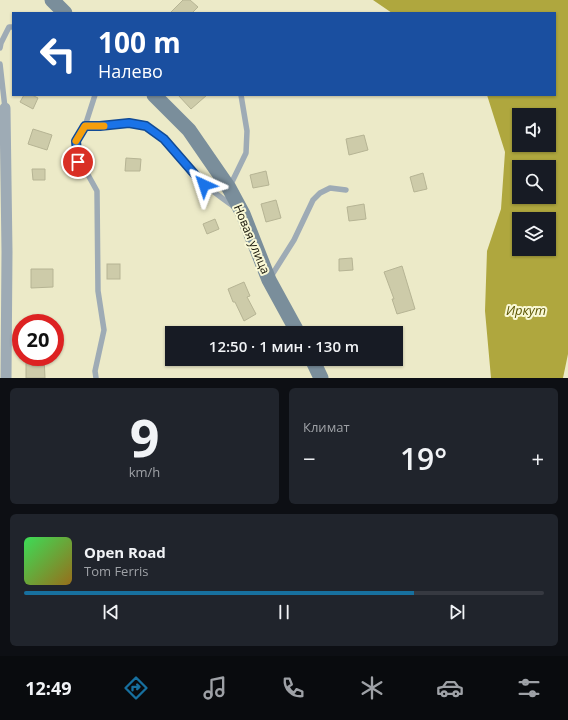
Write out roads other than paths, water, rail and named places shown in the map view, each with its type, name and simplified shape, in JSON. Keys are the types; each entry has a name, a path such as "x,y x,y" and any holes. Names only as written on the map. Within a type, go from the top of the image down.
{"street":[{"path":"52,0 64,12"},
{"name":"Новая улица","path":"155,96 189,130 229,188 243,214 269,280 294,326"},
{"path":"5,108 7,252 6,378"},
{"path":"315,366 321,378"}],"lane":[{"path":"0,48 9,27 12,27"},
{"path":"0,64 5,108"},
{"path":"95,96 85,126 76,141 78,162 87,173 97,191 98,291 104,330 95,371 96,378"},
{"path":"229,188 246,153 247,131 241,96"},
{"path":"85,126 129,123 146,126 164,139 204,185 243,214"},
{"path":"269,280 294,240 313,200 320,193 330,188 346,190"}],"water":[{"name":"Иркут","path":"373,0 568,0 568,354 563,378 491,378 485,311 487,251 501,209 505,152 487,96 556,96 556,12 391,12"}]}
